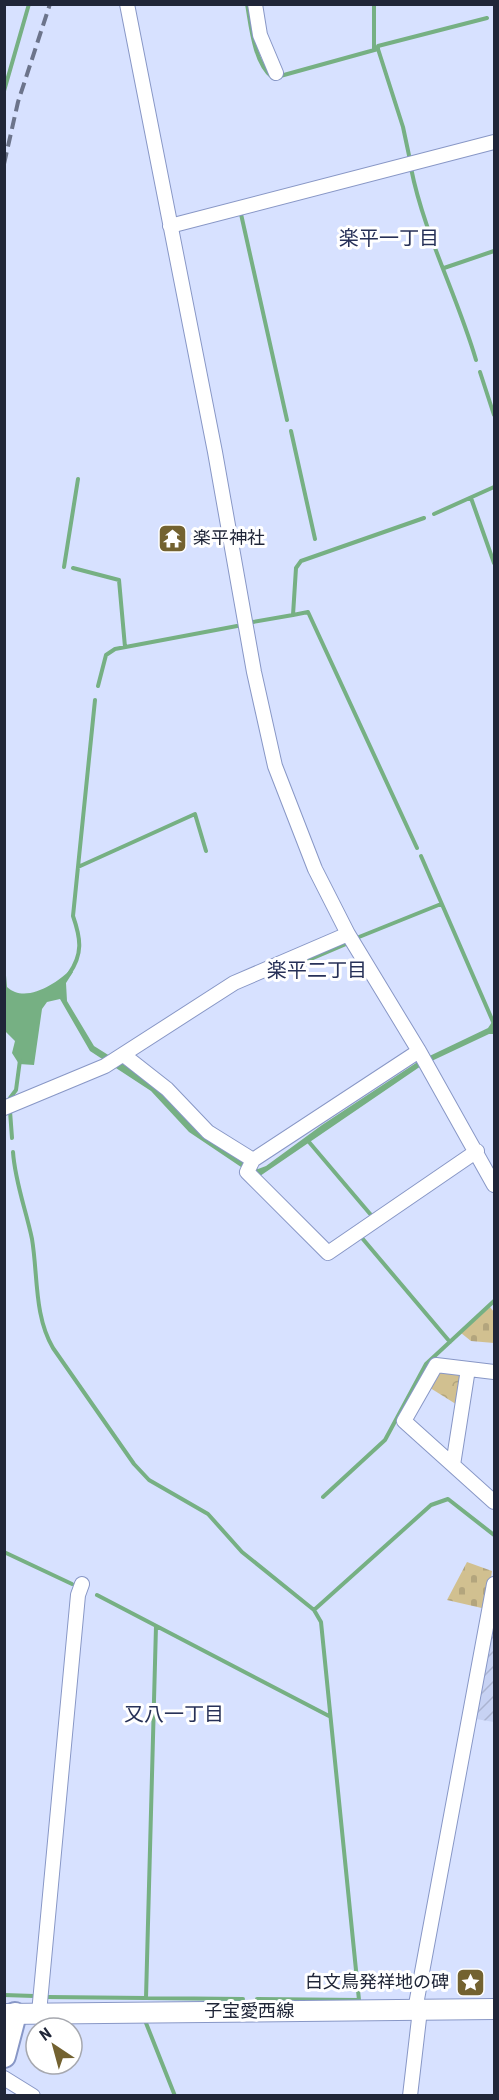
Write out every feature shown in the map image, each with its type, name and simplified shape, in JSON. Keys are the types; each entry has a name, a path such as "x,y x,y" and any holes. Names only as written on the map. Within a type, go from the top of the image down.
{"main road":[{"name":"子宝愛西線","path":"10,2014 495,2009"},
{"path":"4,2056 10,2014"}],"street":[{"path":"127,4 215,452 254,672 275,766 315,869 348,934 495,1185"},
{"path":"255,4 260,35 276,73"},
{"path":"170,226 495,142"},
{"path":"4,1108 116,1061 234,983 348,934"},
{"path":"250,1165 422,1058"},
{"path":"116,1061 167,1089 207,1132 250,1165 328,1253 477,1151"},
{"path":"495,1372 436,1365 404,1421 495,1502"},
{"path":"453,1466 468,1369"},
{"path":"39,2013 78,1595 82,1584"},
{"path":"410,2096 418,2010 495,1584"},
{"path":"4,2078 33,2096"}],"shaded area":[{"path":"4,952 7,987 14,992 31,993 40,990 57,981 70,970 73,972 66,983 67,1001 94,1046 159,1087 208,1140 258,1169 266,1166 322,1125 419,1061 488,1028 494,1019 494,1034 489,1034 421,1066 260,1176 244,1169 189,1132 151,1091 90,1051 60,999 47,1002 42,1009 34,1065 19,1064 12,1053 15,1041 5,1031"},
{"path":"494,1617 494,1722 476,1719"}],"green space":[{"path":"490,1307 494,1312 494,1343 471,1341 461,1333"},
{"path":"438,1368 464,1371 459,1406 427,1386"},
{"path":"467,1562 492,1571 486,1609 447,1600"}],"waterway":[{"path":"4,91 29,4"},
{"path":"247,4 257,54 273,78 378,49 378,46 487,18"},
{"path":"374,4 374,50"},
{"path":"378,49 403,127 410,160"},
{"path":"411,168 432,241 476,360"},
{"path":"241,214 287,420"},
{"path":"444,268 494,251"},
{"path":"480,372 494,415"},
{"path":"291,431 315,539"},
{"path":"64,567 78,479"},
{"path":"434,514 494,487"},
{"path":"471,498 494,563"},
{"path":"253,622 293,615 296,568 301,561 424,518"},
{"path":"73,568 119,580 125,647"},
{"path":"293,615 308,612 417,848"},
{"path":"98,686 106,655 115,649 237,626"},
{"path":"69,974 79,953 78,932 73,916 95,700"},
{"path":"78,867 195,814 206,851"},
{"path":"421,856 494,1024"},
{"path":"359,937 441,904"},
{"path":"278,973 346,944"},
{"path":"10,1098 16,1090 20,1060"},
{"path":"10,1111 12,1138"},
{"path":"309,1142 371,1215"},
{"path":"13,1152 18,1185 32,1239 40,1309 47,1336 53,1348 134,1464 149,1480 208,1514 242,1552 314,1610 321,1622 359,2000 257,1999"},
{"path":"362,1238 450,1342"},
{"path":"323,1497 385,1440 426,1364 494,1301"},
{"path":"314,1610 431,1505 448,1499 494,1535"},
{"path":"4,1552 72,1584"},
{"path":"97,1595 329,1716"},
{"path":"146,1998 156,1626"},
{"path":"4,1995 34,1996"},
{"path":"48,1997 243,1999"},
{"path":"146,2023 175,2096"}],"railway":[{"path":"4,164 18,102 50,4"}],"place":[{"name":"楽平神社","path":"172,538"},
{"name":"白文鳥発祥地の碑","path":"470,1982"}],"district":[{"name":"楽平一丁目","path":"389,238"},
{"name":"楽平二丁目","path":"317,970"},
{"name":"又八一丁目","path":"174,1714"}]}
